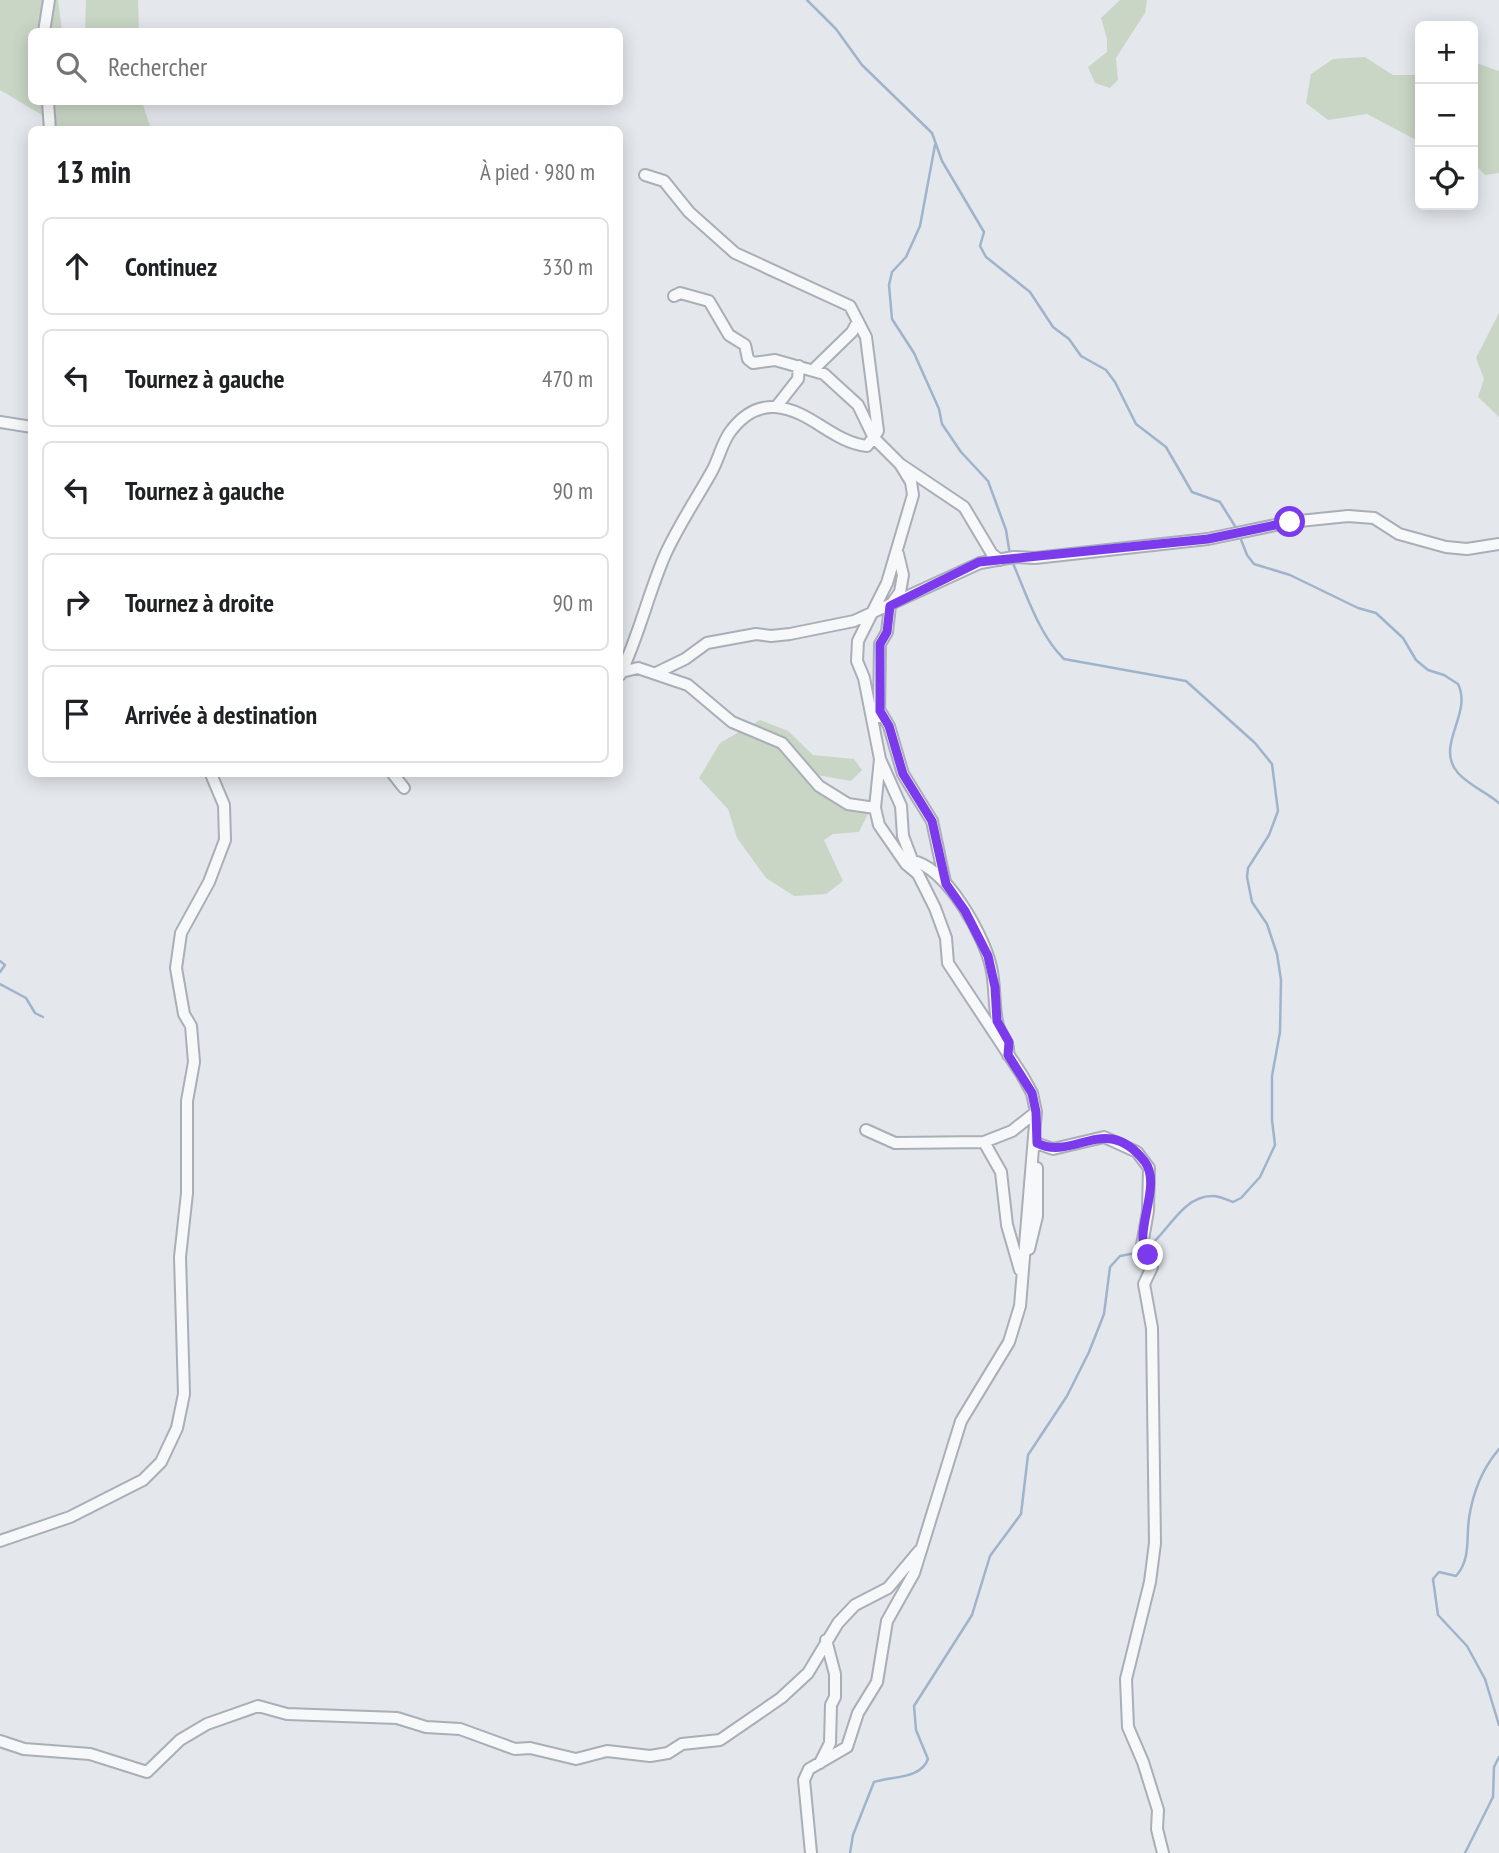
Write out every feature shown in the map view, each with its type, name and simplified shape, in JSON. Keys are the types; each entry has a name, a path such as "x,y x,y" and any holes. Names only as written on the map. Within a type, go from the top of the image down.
{"street":[{"path":"45,28 49,0"},
{"path":"48,105 50,126"},
{"path":"623,666 667,552 715,466 730,432 751,411 776,407 810,418 848,444 867,446 878,431 866,337 850,306 735,253 689,212 664,181 645,176"},
{"path":"674,296 680,293 709,301 729,335 745,345 748,359 754,363 775,360 824,374 858,405 874,438 900,464 964,507 992,554 1007,559"},
{"path":"813,370 852,332 858,321"},
{"path":"776,407 798,379 799,366"},
{"path":"0,422 28,426"},
{"path":"811,1853 804,1780 809,1769 846,1747 858,1713 877,1682 887,1621 914,1573 961,1421 1009,1342 1020,1306 1036,1139 1036,1112 1032,1093 948,963 946,938 903,836 901,806 880,759 857,661 859,641 887,583 913,495 911,482 900,464"},
{"path":"656,673 685,659 707,643 757,634 790,634 873,615 979,562 1208,539 1290,522 1348,516 1374,518 1399,534 1446,547 1467,549 1499,544"},
{"path":"875,730 880,711 880,644 887,632 890,606 900,592 903,575 897,550"},
{"path":"623,673 638,668 688,685 732,722 782,743 819,786 848,804 875,808"},
{"path":"880,711 889,726 903,774 932,821 946,884"},
{"path":"880,759 875,808 879,825 906,864 918,874"},
{"path":"0,1541 70,1517 143,1480 161,1462 177,1428 184,1394 180,1257 187,1194 187,1101 194,1062 191,1026 184,1014 176,968 181,933 209,882 225,840 224,806 212,777"},
{"path":"395,777 404,788"},
{"path":"912,861 921,862 946,884 965,911 988,956 995,987 997,1021 1009,1042 1008,1055"},
{"path":"866,1130 895,1143 984,1142 1012,1131 1036,1112"},
{"path":"1036,1139 1053,1149 1104,1137 1137,1152 1149,1168 1145,1252 1152,1267 1144,1284 1152,1328 1155,1543 1150,1582 1126,1679 1128,1727 1143,1762 1158,1810 1157,1829 1163,1853"},
{"path":"984,1142 1001,1172 1007,1225 1022,1273"},
{"path":"0,1741 24,1749 90,1754 147,1772 180,1740 207,1724 258,1706 287,1714 397,1718 426,1727 460,1729 515,1749 530,1748 576,1759 594,1757 607,1751 659,1754 682,1744 720,1740 781,1698 808,1673 826,1640 855,1605 888,1588 922,1547"},
{"path":"820,1763 830,1742 831,1705 835,1697 835,1674 826,1640"}],"green space":[{"path":"0,0 58,0 62,28 28,28 28,105 143,105 150,126 46,126 42,115 0,90"},
{"path":"86,0 138,0 139,28 85,28"},
{"path":"1120,0 1147,0 1145,13 1116,58 1118,80 1110,88 1095,83 1088,67 1107,52 1107,39 1101,18"},
{"path":"1365,57 1393,75 1415,75 1415,139 1367,114 1328,120 1306,103 1311,74 1333,59"},
{"path":"1478,64 1499,71 1499,173 1485,175 1478,167"},
{"path":"1499,313 1499,417 1478,397 1484,379 1476,358"},
{"path":"760,720 788,731 813,755 854,759 862,770 851,781 817,775 835,791 872,806 859,832 833,834 824,840 843,881 826,894 794,896 766,878 737,838 728,809 699,778 720,743"}],"waterway":[{"path":"807,0 836,29 862,65 932,133 942,161 984,232 980,246 986,257 1030,292 1053,327 1069,339 1081,356 1106,370 1136,424 1166,447 1192,492 1220,502 1238,531"},
{"path":"935,145 920,226 906,257 892,272 889,285 892,319 914,353 939,409 942,424 961,452 988,481 1006,530 1010,555"},
{"path":"1240,537 1254,564 1290,575 1358,608 1376,613 1403,638 1416,660 1428,670 1444,675 1458,684 1461,707 1451,741 1452,763 1463,778 1499,803"},
{"path":"1012,561 1040,626 1064,659 1186,681 1255,743 1272,764 1278,811 1269,835 1248,868 1247,877 1252,902 1267,924 1277,954 1281,980 1280,1032 1272,1076 1275,1145 1260,1177 1241,1198 1233,1202 1212,1196 1192,1202 1147,1248"},
{"path":"0,961 5,965 0,972"},
{"path":"0,984 26,998 35,1013 43,1017"},
{"path":"850,1853 853,1835 874,1782 913,1773 928,1759 916,1730 914,1706 972,1615 990,1556 1021,1514 1028,1455 1067,1396 1089,1352 1104,1314 1110,1267 1120,1256 1141,1252"},
{"path":"1499,1449 1487,1465 1473,1499 1466,1556 1461,1569 1456,1576 1439,1572 1433,1579 1438,1615 1467,1646 1485,1679 1499,1725"},
{"path":"1465,1853 1493,1797 1494,1767 1499,1757"}],"route":[{"path":"1148,1255 1142,1245 1148,1210 1149,1168 1137,1152 1104,1137 1053,1149 1037,1143 1032,1093 1008,1055 1009,1042 997,1021 995,987 988,956 965,911 946,884 932,821 927,808 911,790 903,774 889,726 880,711 880,644 887,632 890,606 979,562 1208,539 1290,522"}]}
